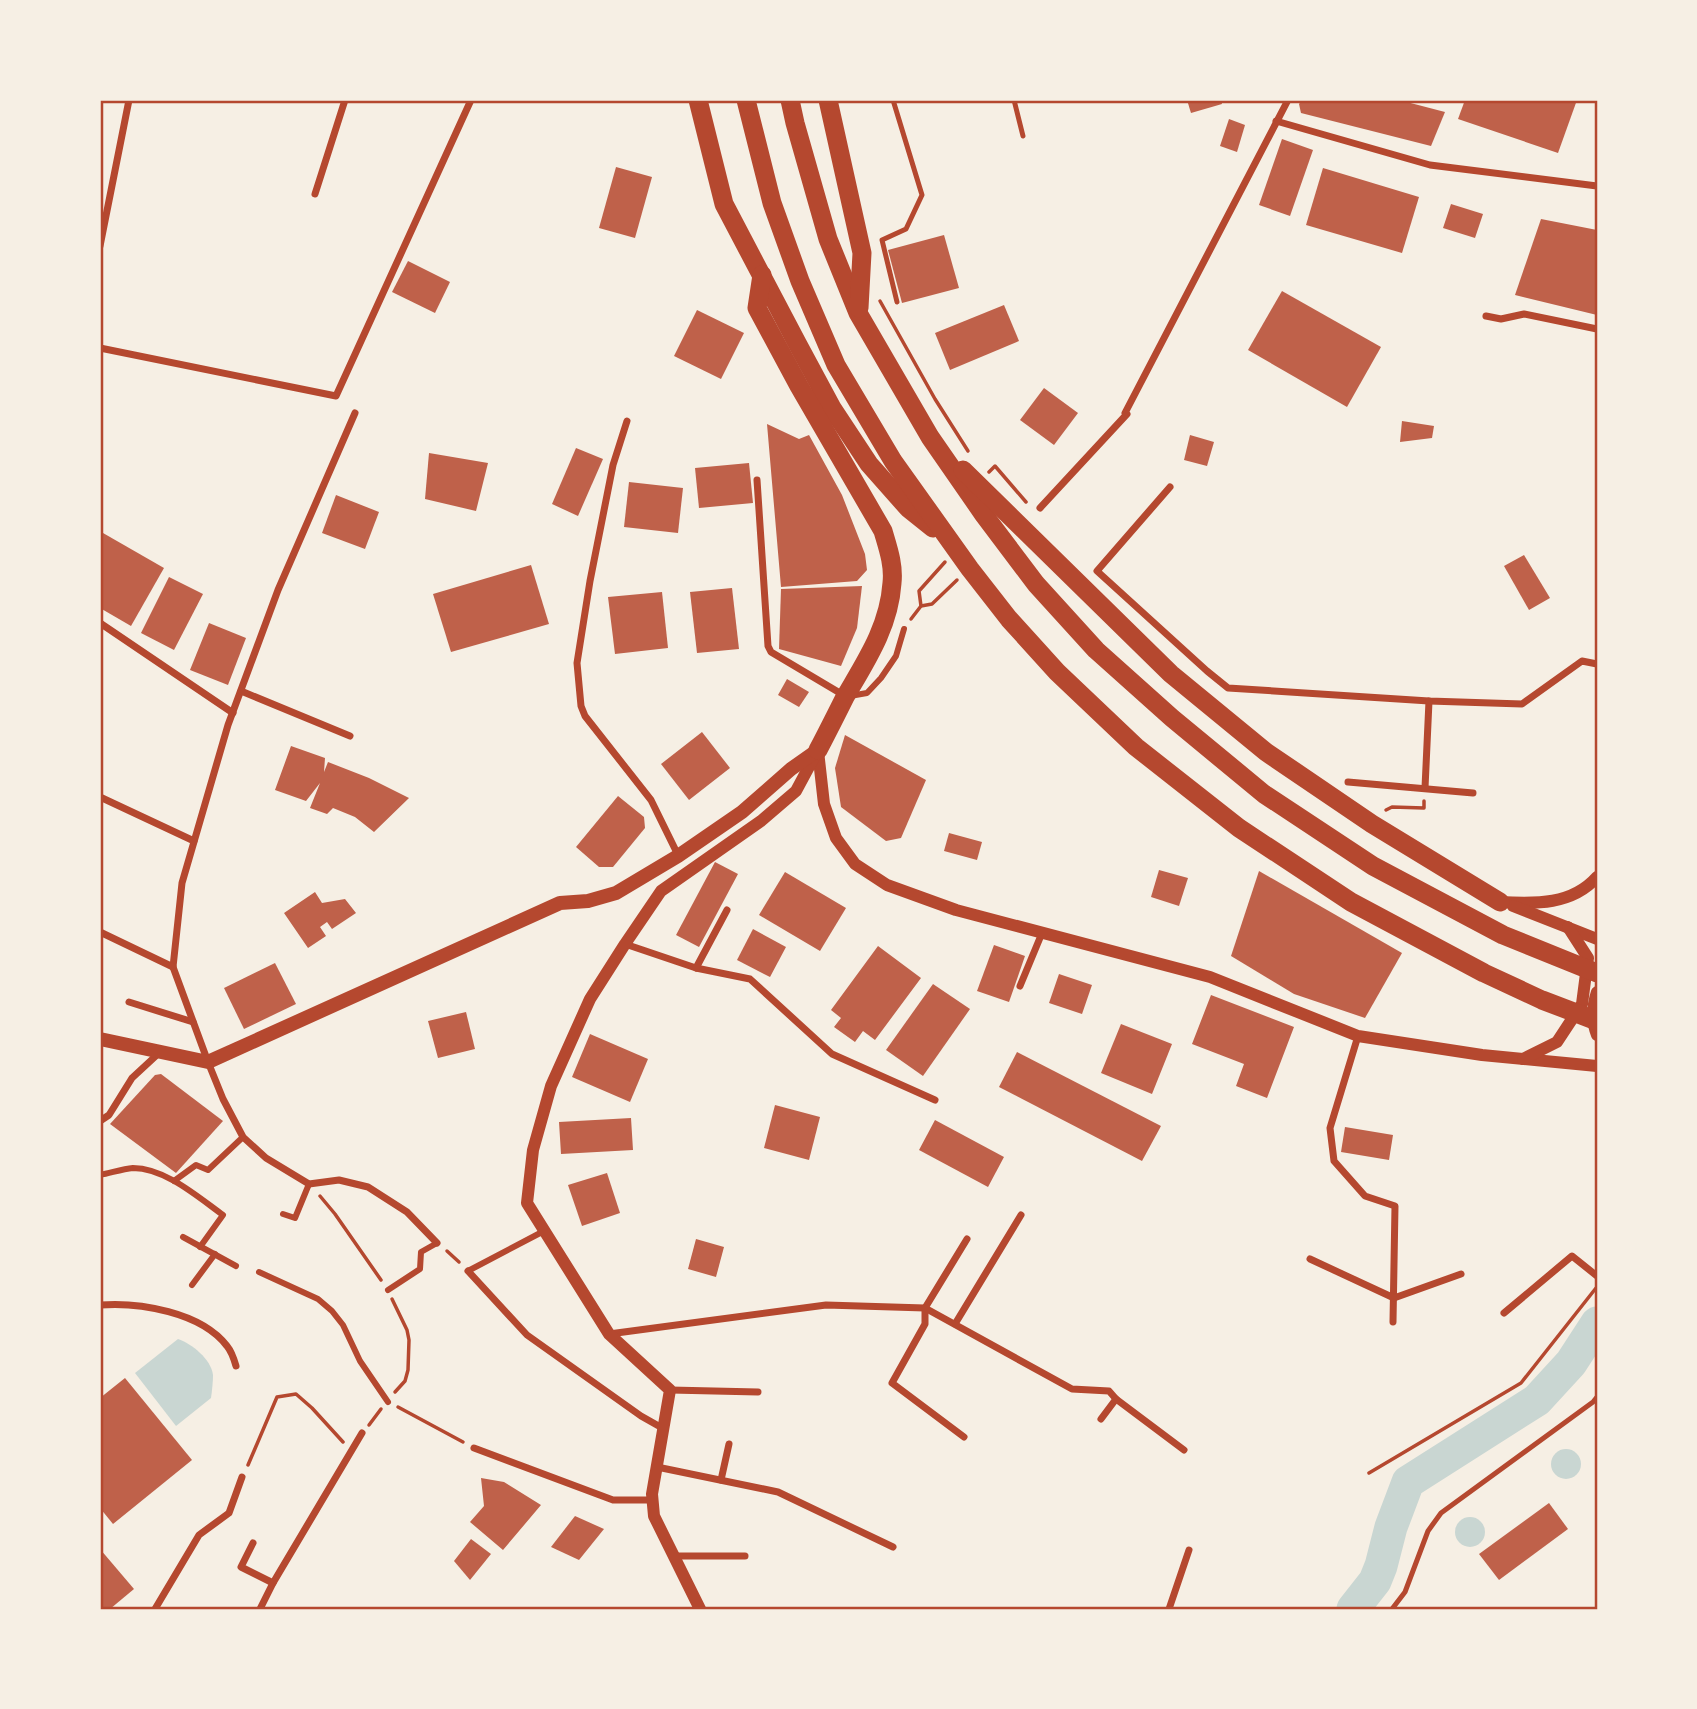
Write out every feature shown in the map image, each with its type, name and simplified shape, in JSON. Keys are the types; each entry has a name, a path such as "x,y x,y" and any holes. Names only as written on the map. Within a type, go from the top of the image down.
{"highway":[{"path":"698,100 724,205 832,408 869,464 908,508 950,541"},
{"path":"746,100 772,203 800,281 836,365 893,461 950,541 1009,619 1057,672 1136,747 1238,828 1351,902 1485,973 1542,1000 1597,1021"},
{"path":"790,100 828,239 859,313 930,437 984,515 1036,584 1096,650 1182,727 1264,794 1373,866 1503,935 1597,973"},
{"path":"832,101 862,253 859,313"},
{"path":"762,275 757,308 883,531 891,557 892,583 885,618 870,655 818,750"},
{"path":"930,437 1171,674 1218,713 1266,752 1372,824 1500,902"}],"main road":[{"path":"100,1039 208,1062 560,904 588,901 616,893 678,856 742,812 818,750"}],"street":[{"path":"100,246 129,100"},
{"path":"315,194 345,100"},
{"path":"100,348 335,396 471,100"},
{"path":"1040,508 1127,414 1125,413 1288,100"},
{"path":"1276,121 1430,165 1597,186"},
{"path":"1486,316 1501,319 1524,314 1597,329"},
{"path":"355,412 278,590 233,713 182,883 173,967 223,1099 243,1138 266,1158 309,1184 339,1180 368,1187 407,1212 437,1243 421,1252 420,1269 388,1290"},
{"path":"627,421 613,465 590,581 577,671 581,706 585,716 651,800 678,856"},
{"path":"757,480 768,646 771,652 846,697 867,693 881,678 896,656 904,629"},
{"path":"1170,486 1097,571 1228,688 1522,704 1582,661 1597,664"},
{"path":"100,623 233,713"},
{"path":"241,691 350,736"},
{"path":"1425,788 1429,701"},
{"path":"818,750 824,804 836,838 855,864 887,885 956,910 1210,976 1358,1036 1482,1055 1597,1066"},
{"path":"758,1392 670,1390 609,1334 527,1203 533,1150 551,1086 590,999 625,944 662,891 761,821 796,791 818,750"},
{"path":"1348,782 1473,793"},
{"path":"100,797 194,841"},
{"path":"1500,902 1550,902 1571,896 1589,886 1597,877"},
{"path":"1500,902 1597,939"},
{"path":"696,968 727,910"},
{"path":"1523,1059 1557,1042 1582,1004 1588,958 1567,927"},
{"path":"100,932 173,967"},
{"path":"1020,986 1042,933"},
{"path":"625,944 696,968 750,979 832,1054 935,1100"},
{"path":"1597,992 1592,1012 1597,1035"},
{"path":"129,1002 193,1022"},
{"path":"1358,1036 1330,1128 1334,1161 1365,1196 1395,1206 1393,1322"},
{"path":"100,1121 109,1115 132,1078 159,1052"},
{"path":"174,1181 195,1165 208,1170 243,1138"},
{"path":"100,1175 133,1168 152,1171 174,1181 223,1214 200,1247"},
{"path":"283,1214 295,1218 309,1184"},
{"path":"955,1324 1021,1215"},
{"path":"544,1231 468,1271 527,1335 641,1416 664,1429"},
{"path":"183,1237 236,1266"},
{"path":"964,1437 892,1384 925,1324 925,1308 967,1240"},
{"path":"192,1285 215,1254"},
{"path":"1504,1313 1572,1256 1597,1276"},
{"path":"1310,1259 1394,1298 1461,1274"},
{"path":"259,1272 318,1299 332,1311 343,1325 360,1361 387,1402"},
{"path":"100,1305 139,1305 191,1321 210,1330 227,1346 236,1366"},
{"path":"609,1334 826,1305 925,1308 1072,1389 1109,1391 1184,1450"},
{"path":"670,1390 657,1467 654,1516 700,1609"},
{"path":"1101,1419 1116,1399"},
{"path":"260,1609 362,1433"},
{"path":"721,1480 729,1444"},
{"path":"474,1448 613,1500 653,1500"},
{"path":"657,1467 778,1492 893,1547"},
{"path":"155,1609 200,1535 229,1513 242,1477"},
{"path":"253,1542 241,1567 273,1583"},
{"path":"1169,1609 1189,1550"},
{"path":"674,1556 745,1556"}],"lane":[{"path":"893,100 922,195 905,229 882,240 897,302"},
{"path":"1014,100 1023,136"},
{"path":"1392,1609 1405,1592 1428,1531 1441,1513 1597,1397"}],"path":[{"path":"984,476 995,466 1031,507 1040,508"},
{"path":"919,591 921,606 932,604 958,579"},
{"path":"1381,812 1392,807 1424,808 1425,788"},
{"path":"309,1184 335,1214 388,1290 407,1330 408,1370 405,1381 362,1433"},
{"path":"437,1243 468,1271"},
{"path":"1369,1474 1521,1383 1597,1286"},
{"path":"242,1477 277,1397 296,1394 351,1452"},
{"path":"387,1402 474,1448"}],"shaded area":[{"path":"178,1339 195,1348 205,1358 213,1378 211,1398 176,1426 135,1373"},
{"path":"1566,1449 1576,1454 1581,1464 1576,1474 1566,1479 1556,1474 1551,1464 1556,1454"},
{"path":"1470,1517 1480,1522 1485,1532 1480,1542 1470,1547 1460,1542 1455,1532 1460,1522"}],"building":[{"path":"1187,100 1221,100 1222,104 1191,113"},
{"path":"1302,100 1399,100 1445,112 1431,146 1301,113 1299,104"},
{"path":"1465,100 1577,100 1558,153 1458,119"},
{"path":"1229,119 1245,125 1237,152 1220,146"},
{"path":"1282,139 1313,150 1290,216 1259,205"},
{"path":"616,167 652,177 635,238 599,228"},
{"path":"1323,168 1419,197 1402,253 1306,225"},
{"path":"1451,204 1483,214 1475,238 1443,228"},
{"path":"1541,219 1597,230 1597,315 1515,295"},
{"path":"944,235 959,288 902,303 888,250"},
{"path":"408,261 450,282 435,313 392,292"},
{"path":"1282,291 1381,347 1347,407 1248,350"},
{"path":"1004,305 1019,341 950,370 935,333"},
{"path":"697,310 744,333 721,379 674,356"},
{"path":"1044,388 1078,413 1054,445 1020,420"},
{"path":"1402,421 1434,426 1432,438 1400,442"},
{"path":"767,424 799,439 809,435 842,495 865,554 867,570 857,581 781,587"},
{"path":"1190,435 1214,442 1207,466 1184,460"},
{"path":"576,448 603,459 578,516 552,504"},
{"path":"429,453 488,463 476,511 425,499"},
{"path":"749,463 753,503 699,508 695,468"},
{"path":"629,482 683,488 678,533 624,527"},
{"path":"336,495 379,512 365,549 322,533"},
{"path":"103,533 164,568 131,626 100,608 100,538"},
{"path":"1524,555 1550,598 1529,610 1504,566"},
{"path":"531,565 549,624 451,652 433,594"},
{"path":"169,577 203,594 174,650 141,633"},
{"path":"862,586 857,628 841,666 779,649 781,589"},
{"path":"732,588 739,649 697,653 690,592"},
{"path":"662,592 668,648 615,654 608,597"},
{"path":"209,623 246,638 228,685 190,670"},
{"path":"787,679 809,692 799,707 778,695"},
{"path":"702,732 730,768 689,800 661,764"},
{"path":"845,735 926,780 901,838 886,841 841,807 835,768"},
{"path":"291,746 325,758 324,772 328,762 409,798 374,832 355,817 333,808 327,814 310,808 320,783 306,801 275,790"},
{"path":"618,796 644,817 645,828 613,867 599,867 576,847"},
{"path":"949,833 982,842 977,860 944,851"},
{"path":"715,862 738,874 699,947 676,935"},
{"path":"1159,870 1188,878 1179,906 1151,897"},
{"path":"1259,871 1402,953 1365,1018 1294,994 1231,956"},
{"path":"785,872 846,908 820,951 759,915"},
{"path":"315,892 322,903 345,899 356,913 332,929 327,922 320,927 326,936 308,948 284,913"},
{"path":"753,929 786,947 770,977 737,960"},
{"path":"994,945 1025,956 1009,1002 977,991"},
{"path":"878,946 921,978 875,1040 863,1031 855,1042 834,1027 841,1018 831,1010"},
{"path":"275,963 296,1004 244,1029 224,988"},
{"path":"1059,974 1092,985 1082,1014 1049,1003"},
{"path":"933,984 970,1009 923,1076 886,1050"},
{"path":"1211,995 1294,1027 1267,1098 1236,1086 1244,1064 1192,1044"},
{"path":"466,1012 475,1049 438,1058 428,1021"},
{"path":"1121,1024 1172,1044 1152,1094 1101,1073"},
{"path":"590,1034 648,1059 630,1102 572,1077"},
{"path":"1017,1052 1161,1126 1142,1161 999,1087"},
{"path":"161,1074 223,1121 176,1173 110,1124 155,1075"},
{"path":"775,1105 820,1117 809,1160 764,1148"},
{"path":"631,1118 633,1150 561,1154 559,1122"},
{"path":"935,1120 1004,1157 988,1187 919,1150"},
{"path":"1345,1127 1393,1135 1389,1160 1341,1152"},
{"path":"607,1173 620,1213 582,1226 568,1185"},
{"path":"696,1239 724,1247 716,1277 688,1269"},
{"path":"125,1378 192,1460 113,1524 100,1508 100,1398"},
{"path":"481,1478 504,1482 541,1505 503,1550 470,1522 484,1506"},
{"path":"1549,1503 1568,1529 1499,1580 1479,1554"},
{"path":"575,1516 604,1529 579,1560 551,1547"},
{"path":"471,1539 491,1554 470,1580 454,1561"},
{"path":"100,1549 134,1589 110,1609 100,1609"}],"waterway":[{"path":"1353,1609 1375,1581 1408,1482 1537,1400 1571,1363 1597,1323"}]}
